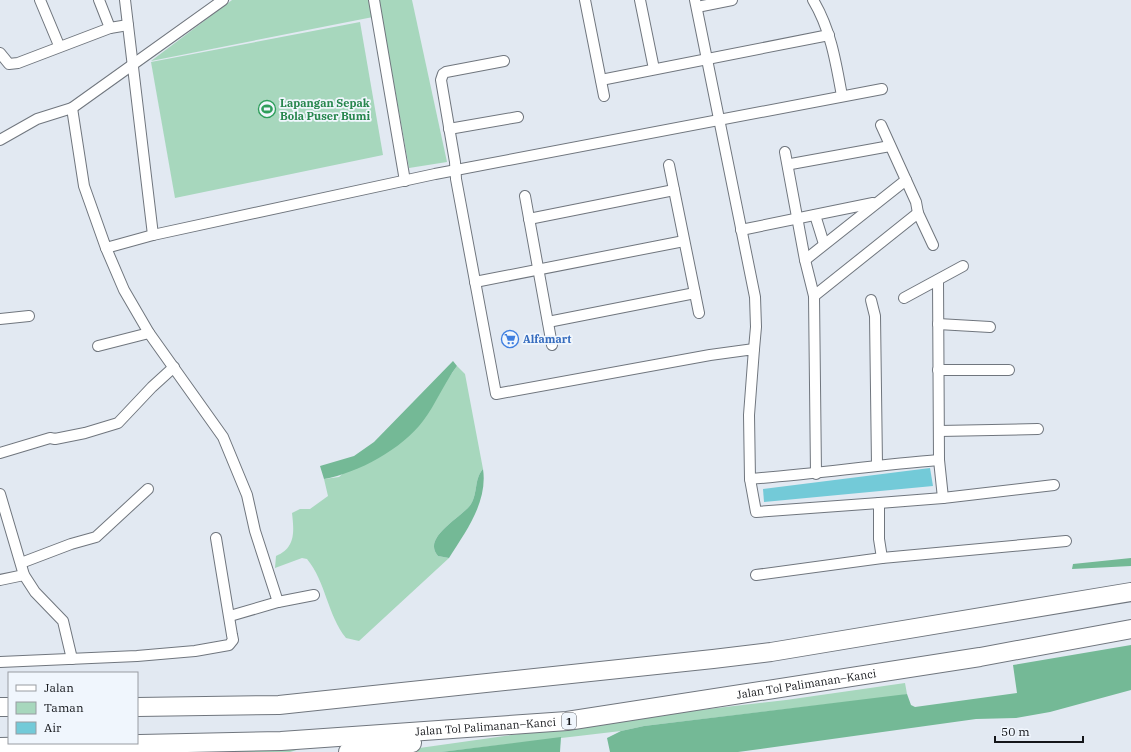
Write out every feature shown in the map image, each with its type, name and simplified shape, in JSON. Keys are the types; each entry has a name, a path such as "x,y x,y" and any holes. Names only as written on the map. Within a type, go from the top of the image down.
{"highway":[{"path":"138,707 279,704 720,658 771,652 1131,592"},
{"name":"Jalan Tol Palimanan–Kanci","path":"0,747 281,741 568,721 980,657 1131,629"},
{"path":"348,752 568,721"}],"street":[{"path":"40,0 58,43"},
{"path":"98,0 110,28"},
{"path":"125,0 153,235"},
{"path":"0,140 37,119 72,108 132,67 224,0"},
{"path":"374,0 405,181"},
{"path":"585,0 604,96"},
{"path":"640,0 654,69"},
{"path":"732,0 696,3 755,297 756,327 749,415 751,483 756,512 943,498 1054,485"},
{"path":"813,0 822,15 829,35 842,96"},
{"path":"0,53 9,64 18,63 110,28 128,24"},
{"path":"601,80 829,35"},
{"path":"504,61 450,71 443,74 441,80 455,170 496,394 710,355 754,349"},
{"path":"106,248 153,235 455,170 882,89"},
{"path":"72,108 84,186 106,248 124,290 149,333 223,437 240,475 278,602"},
{"path":"449,129 518,117"},
{"path":"881,125 916,202 918,213 933,245"},
{"path":"788,167 791,164 890,146"},
{"path":"785,152 796,218 814,296 816,474"},
{"path":"669,165 699,313"},
{"path":"805,260 874,203 906,180"},
{"path":"529,219 674,190"},
{"path":"525,196 552,345"},
{"path":"741,230 874,203"},
{"path":"814,296 918,213"},
{"path":"814,215 824,244"},
{"path":"475,282 684,241"},
{"path":"904,298 963,266"},
{"path":"938,280 939,460 943,498"},
{"path":"548,322 695,293"},
{"path":"871,300 875,316 877,465"},
{"path":"0,319 29,316"},
{"path":"938,324 990,327"},
{"path":"98,346 149,333"},
{"path":"0,454 50,438 55,439 85,433 118,423 152,387 174,367"},
{"path":"938,370 1009,370"},
{"path":"939,431 1038,429"},
{"path":"751,483 877,465 939,460"},
{"path":"21,563 71,544 96,537 148,489"},
{"path":"0,494 24,575 36,592 58,613 63,621 72,659"},
{"path":"879,503 879,539 882,558"},
{"path":"0,662 137,656 215,649 229,645 232,640 230,616 216,538"},
{"path":"756,575 882,558 1066,542"},
{"path":"0,580 24,575"},
{"path":"230,616 278,602 314,595"}],"green space":[{"path":"232,0 370,0 373,17 151,61"},
{"path":"379,0 412,0 447,162 409,168"},
{"name":"Lapangan Sepak Bola Puser Bumi","path":"360,22 383,155 175,198 151,62"},
{"path":"453,361 457,366 428,414 414,431 391,450 365,465 337,476 324,479 320,466 354,456 374,442"},
{"path":"457,366 465,374 483,469 478,477 473,500 467,509 445,528 435,542 434,549 438,556 449,558 359,641 346,638 335,619 318,578 307,559 302,558 275,568 276,556 283,553 290,544 292,538 292,513 300,509 310,509 328,496 324,479 339,477 450,376"},
{"path":"483,469 484,481 482,493 479,505 469,527 449,558 438,556 434,549 435,542 445,528 471,504 475,495 478,477"},
{"path":"1131,558 1131,566 1072,569 1073,564"},
{"path":"1131,645 1131,690 1050,712 1016,718 976,719 738,752 610,752 607,738 621,731 644,726 907,694 911,705 915,707 1017,693 1013,665"},
{"path":"905,683 907,694 898,696 441,752 391,752 640,717 786,700"},
{"path":"561,737 560,752 441,752"},
{"path":"290,747 300,749 290,752 192,752"}],"water":[{"path":"930,468 933,486 764,502 763,489"}],"place":[{"name":"Lapangan Sepak Bola Puser Bumi","path":"267,109"},
{"name":"Alfamart","path":"510,339"}]}
